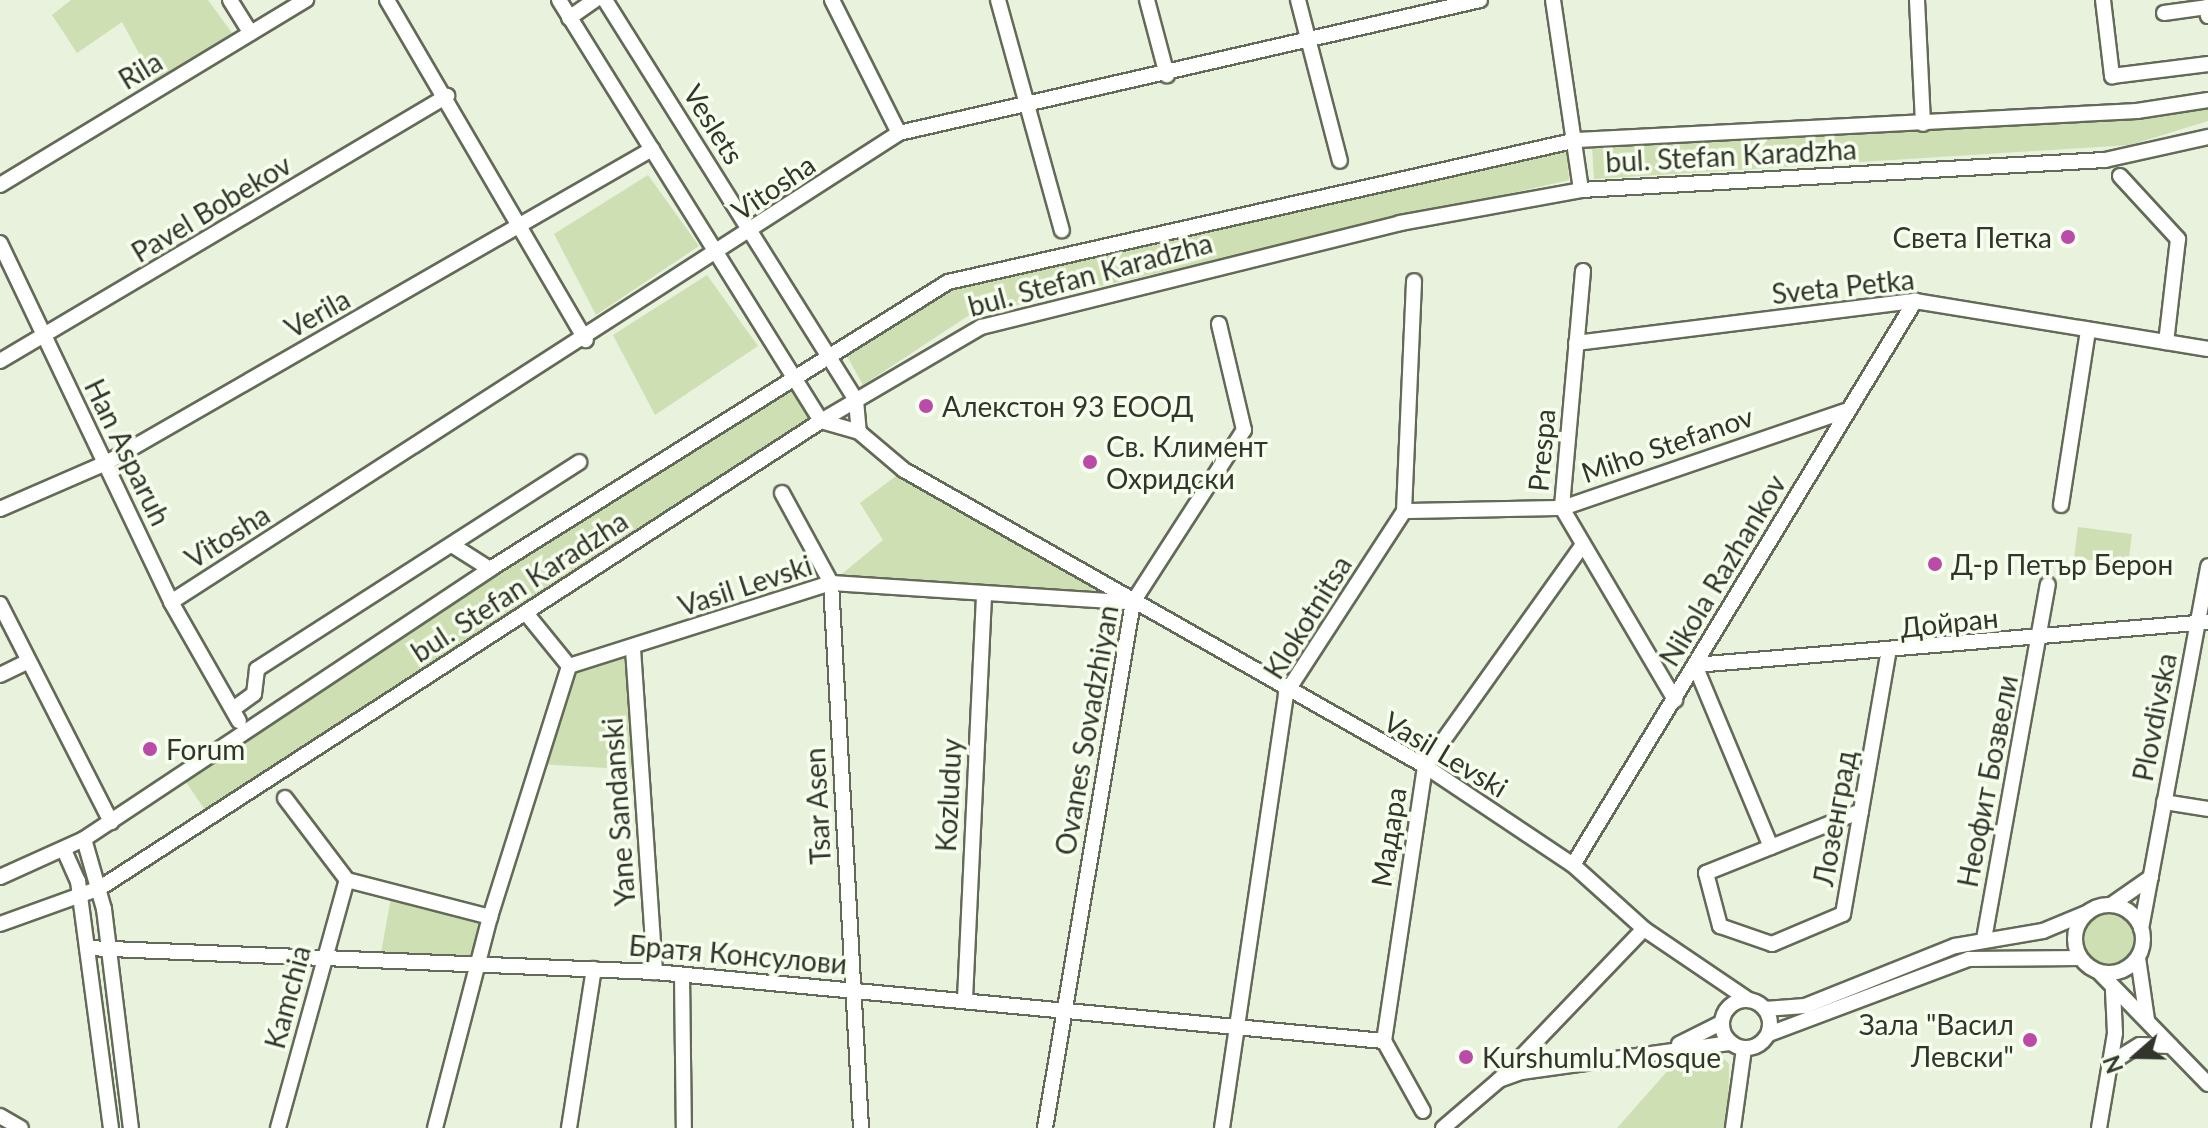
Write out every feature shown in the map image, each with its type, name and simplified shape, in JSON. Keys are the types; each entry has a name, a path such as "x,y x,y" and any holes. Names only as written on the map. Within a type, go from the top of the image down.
{"street":[{"path":"230,0 251,33"},
{"name":"Rila","path":"0,185 306,0"},
{"path":"387,0 447,96 586,340"},
{"path":"559,0 720,254 821,421 859,432 856,400"},
{"path":"569,18 595,0"},
{"name":"Veslets","path":"605,0 856,400"},
{"path":"832,0 899,133"},
{"path":"998,0 1062,230"},
{"path":"1147,0 1167,75"},
{"path":"1298,0 1340,161"},
{"name":"Vitosha","path":"171,602 720,254 899,133 1167,75 1480,0"},
{"path":"1553,0 1577,140 1581,190"},
{"path":"1917,0 1923,124"},
{"path":"2103,0 2112,76 2208,64"},
{"path":"2164,13 2207,7 2208,16"},
{"name":"Pavel Bobekov","path":"0,361 45,340 447,96"},
{"name":"bul. Stefan Karadzha","path":"0,877 84,839 490,569 948,282 1577,140 1923,124 2208,100"},
{"name":"bul. Stefan Karadzha","path":"0,924 80,900 100,888 821,421 981,327 1385,226 1581,190 2105,160 2208,137"},
{"name":"Verila","path":"0,509 106,463 521,228 652,149"},
{"path":"2120,176 2178,239 2166,342"},
{"name":"Han Asparuh","path":"0,243 171,602 236,715 254,694 257,669 452,545"},
{"name":"Prespa","path":"1583,271 1562,508 1675,700"},
{"path":"1404,511 1414,281"},
{"name":"Sveta Petka","path":"1576,343 1915,301 2208,349"},
{"name":"Nikola Razhankov","path":"1573,865 1915,301"},
{"name":"Ovanes Sovadzhiyan","path":"1045,1128 1133,602 1244,430 1219,324"},
{"path":"2061,505 2088,331"},
{"name":"Miho Stefanov","path":"1404,511 1562,508 1848,410"},
{"name":"Vasil Levski","path":"859,432 904,470 1286,693 1425,766 1573,865 1644,929 1712,980 1765,1009"},
{"path":"490,569 452,545 579,462"},
{"name":"Tsar Asen","path":"782,493 831,583 861,1128"},
{"name":"Klokotnitsa","path":"1222,1128 1234,1025 1286,693 1404,511"},
{"name":"Мадара","path":"1384,1041 1425,766 1582,546"},
{"name":"Plovdivska","path":"2141,929 2164,802 2204,622 2208,566"},
{"name":"Vasil Levski","path":"569,666 633,649 831,583 1133,602"},
{"name":"Неофит Бозвели","path":"1984,939 2048,585"},
{"name":"Kozluduy","path":"965,999 984,593"},
{"path":"0,604 111,822"},
{"path":"435,1128 490,917 569,666 526,613"},
{"name":"Дойран","path":"1695,665 1888,654 2204,622"},
{"name":"Yane Sandanski","path":"633,649 655,972"},
{"name":"Лозенград","path":"1771,847 1706,873 1720,926 1772,944 1843,914 1888,654"},
{"path":"0,675 27,662"},
{"path":"1695,665 1771,847 1861,811"},
{"path":"285,798 347,880 490,917"},
{"path":"2164,802 2207,812"},
{"path":"84,839 100,888 131,1128"},
{"path":"64,850 80,900 111,1128"},
{"path":"1769,1034 1765,1009 1805,1006 1984,939 2043,931 2111,905 2151,877"},
{"name":"Kamchia","path":"278,1128 347,880"},
{"path":"2111,905 2130,912 2141,929 2138,958 2147,1020"},
{"path":"2080,958 2076,930 2086,913"},
{"path":"1443,1128 1499,1080 1558,1015 1644,929"},
{"name":"Братя Консулови","path":"87,948 109,945 324,962 655,972 1384,1041"},
{"path":"1499,1080 1671,1048 1738,1046 1969,959 2080,958 2100,973 2113,990 2147,1020 2208,1084"},
{"path":"2100,973 2121,971 2138,958"},
{"path":"569,1128 594,969"},
{"path":"682,975 684,1128"},
{"path":"1712,980 1723,1018 1738,1046 1733,1128"},
{"path":"2099,1128 2109,1064 2113,990"},
{"path":"1671,1048 1749,1000"},
{"path":"1384,1041 1423,1111"},
{"path":"2109,1064 2140,1045 2171,1046"},
{"path":"0,1116 21,1128"}],"green space":[{"path":"71,0 208,0 232,33 154,81 122,22 77,53 52,15"},
{"path":"2208,108 2208,121 2130,145 1594,179 1592,146"},
{"path":"1566,148 1569,180 968,316 863,385 847,356 956,288"},
{"path":"648,175 699,246 596,315 554,234"},
{"path":"707,275 758,346 655,415 613,335"},
{"path":"795,379 821,421 210,817 181,775"},
{"path":"904,470 1133,602 831,583 883,540 860,503"},
{"path":"2078,527 2132,534 2128,565 2074,558"},
{"path":"633,649 641,770 538,764 569,666"},
{"path":"392,892 490,917 478,967 379,964"},
{"path":"2108,913 2127,921 2135,940 2127,959 2108,967 2089,959 2081,940 2089,921"},
{"path":"1720,1055 1729,1064 1728,1128 1617,1128 1679,1058"}],"place":[{"name":"Света Петка","path":"2068,237"},
{"name":"Алекстон 93 ЕООД","path":"926,406"},
{"name":"Св. Климент Охридски","path":"1090,462"},
{"name":"Д-р Петър Берон","path":"1935,564"},
{"name":"Forum","path":"150,749"},
{"name":"Зала \"Васил Левски\"","path":"2030,1040"},
{"name":"Kurshumlu Mosque","path":"1466,1057"}]}
